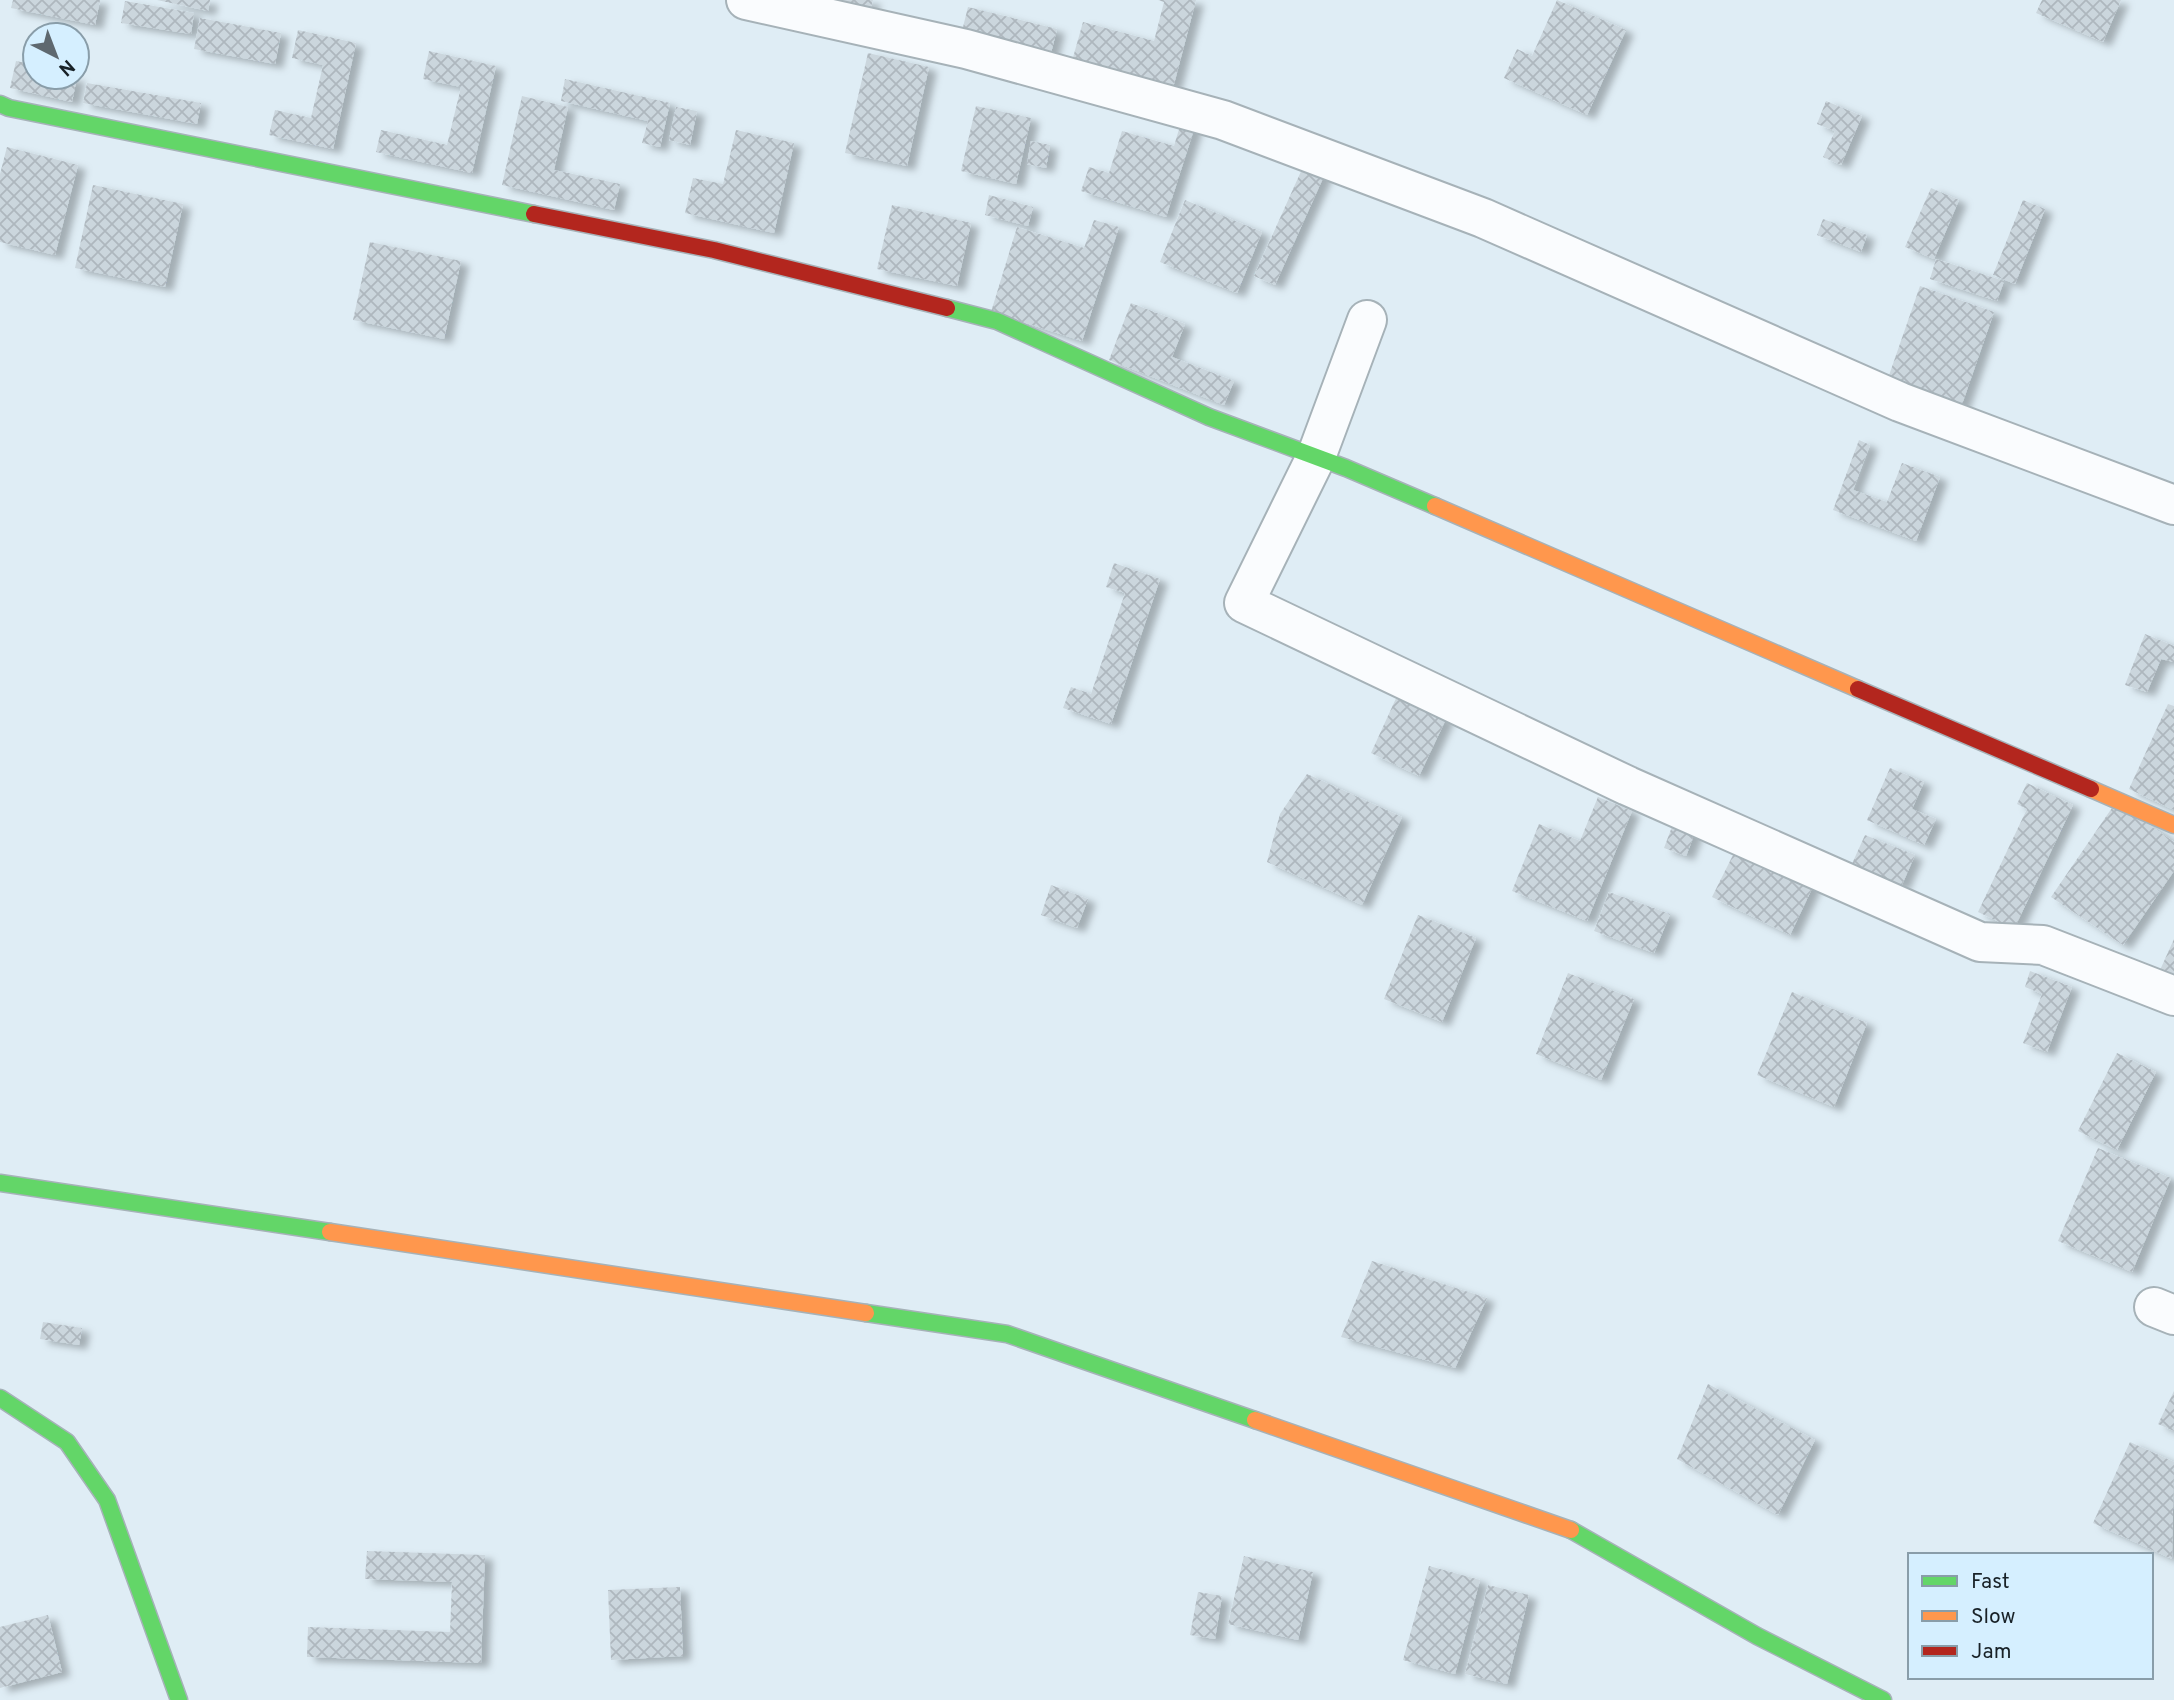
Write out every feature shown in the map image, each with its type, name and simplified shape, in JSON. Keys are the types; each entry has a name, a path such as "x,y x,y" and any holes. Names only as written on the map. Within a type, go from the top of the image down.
{"street":[{"path":"746,0 966,48 1223,120 1483,218 1900,402 2174,506"},
{"path":"0,104 9,108 714,250 997,321 1209,417 1316,457 2174,825"},
{"path":"1367,320 1316,457 1244,603 1628,786 1980,942 2043,946 2174,996"},
{"path":"0,1183 1007,1334 1571,1530 1757,1636 1883,1700"},
{"path":"0,1398 67,1442 107,1500 179,1700"}],"building":[{"path":"13,0 100,0 95,25 91,24 91,21 75,21 11,8"},
{"path":"157,0 210,0 208,11"},
{"path":"831,0 873,0 870,10"},
{"path":"1158,0 1196,0 1173,88 1072,61 1083,22 1154,41 1164,2"},
{"path":"1557,0 1626,30 1587,115 1504,78 1517,49 1532,56"},
{"path":"2042,0 2121,0 2103,42 2036,13"},
{"path":"125,1 194,13 191,34 121,23"},
{"path":"968,7 1057,29 1050,57 961,35"},
{"path":"200,18 281,33 275,64 194,49"},
{"path":"298,30 356,43 333,149 269,135 275,110 311,118 323,65 292,58"},
{"path":"429,51 496,66 472,173 376,152 381,130 447,145 461,87 423,79"},
{"path":"868,53 929,67 907,166 845,153"},
{"path":"16,61 21,62 21,90 10,88"},
{"path":"565,79 670,103 660,147 642,143 648,121 561,101"},
{"path":"91,84 201,103 197,124 83,103 85,91 91,91"},
{"path":"23,91 74,91 72,102"},
{"path":"522,96 568,107 554,170 620,184 614,210 502,185"},
{"path":"1826,101 1862,116 1841,165 1823,157 1835,131 1817,124"},
{"path":"976,106 1031,118 1016,184 961,171"},
{"path":"676,107 697,111 690,145 669,140"},
{"path":"1182,119 1196,123 1166,217 1081,191 1089,167 1109,173 1122,131 1174,146"},
{"path":"736,130 794,143 774,233 685,213 693,178 723,184"},
{"path":"1031,141 1050,145 1046,168 1027,164"},
{"path":"7,147 78,165 55,255 0,242 0,174"},
{"path":"1307,158 1328,167 1275,285 1254,276"},
{"path":"93,185 183,204 165,287 75,268"},
{"path":"1931,188 1959,200 1934,259 1905,247"},
{"path":"989,195 1033,207 1028,226 985,215"},
{"path":"1185,200 1262,232 1237,293 1160,262"},
{"path":"2023,200 2045,209 2015,284 1993,275"},
{"path":"892,205 971,223 957,286 877,269"},
{"path":"1823,219 1867,235 1861,252 1817,235"},
{"path":"1094,220 1119,227 1082,341 991,312 1017,227 1084,248"},
{"path":"370,242 461,261 444,339 353,320"},
{"path":"1936,259 2004,281 1997,301 1930,279"},
{"path":"1920,286 1994,312 1960,410 1886,384"},
{"path":"1131,303 1185,324 1172,357 1234,381 1224,405 1109,360"},
{"path":"1859,440 1870,445 1853,490 1887,502 1902,463 1940,477 1916,541 1833,510"},
{"path":"1114,563 1160,579 1111,724 1063,708 1071,687 1091,694 1125,593 1106,587"},
{"path":"2145,634 2174,646 2174,662 2161,659 2147,692 2125,685"},
{"path":"1398,694 1447,717 1419,776 1371,753"},
{"path":"2168,704 2174,706 2174,810 2129,789"},
{"path":"1890,768 1924,782 1912,809 1936,819 1924,845 1867,820"},
{"path":"1307,774 1402,817 1362,905 1267,862 1280,814"},
{"path":"2027,783 2073,805 2014,929 1978,912 2027,809 2017,804"},
{"path":"1598,797 1632,811 1587,921 1512,891 1539,824 1580,841"},
{"path":"2116,802 2174,842 2174,871 2123,945 2051,897"},
{"path":"1676,816 1698,825 1686,856 1664,848"},
{"path":"1865,835 1915,855 1901,887 1851,866"},
{"path":"1740,841 1817,878 1790,935 1712,897"},
{"path":"1051,885 1088,899 1077,928 1041,915"},
{"path":"1609,892 1670,914 1654,953 1594,931"},
{"path":"1418,915 1476,938 1442,1022 1384,999"},
{"path":"2174,939 2174,987 2156,979"},
{"path":"2030,971 2072,987 2047,1052 2023,1043 2042,994 2025,987"},
{"path":"1568,973 1634,999 1601,1080 1536,1054"},
{"path":"1792,992 1867,1023 1834,1107 1757,1075"},
{"path":"2117,1053 2156,1072 2117,1150 2078,1131"},
{"path":"2098,1148 2171,1178 2132,1272 2058,1241"},
{"path":"1372,1261 1487,1298 1455,1368 1341,1337"},
{"path":"43,1322 82,1328 79,1345 40,1339"},
{"path":"1708,1384 1815,1440 1778,1515 1677,1459"},
{"path":"2174,1391 2174,1431 2158,1424"},
{"path":"2130,1442 2174,1462 2172,1559 2093,1523"},
{"path":"367,1551 485,1555 481,1663 307,1657 308,1627 450,1632 452,1582 365,1579"},
{"path":"1244,1556 1313,1572 1298,1640 1228,1624"},
{"path":"1429,1566 1480,1580 1455,1674 1403,1660"},
{"path":"1488,1585 1529,1595 1507,1684 1465,1674"},
{"path":"680,1587 683,1656 611,1660 608,1590"},
{"path":"1198,1592 1222,1596 1215,1639 1190,1635"},
{"path":"48,1615 62,1672 0,1688 0,1627"}],"traffic: fast":[{"path":"0,104 9,108 534,214"},
{"path":"947,308 997,321 1209,417 1346,468 1435,506"},
{"path":"0,1183 330,1232"},
{"path":"866,1313 1007,1334 1255,1420"},
{"path":"0,1398 67,1442 107,1500 179,1700"},
{"path":"1571,1530 1757,1636 1883,1700"}],"traffic: slow":[{"path":"1435,506 1858,689"},
{"path":"2091,789 2174,825"},
{"path":"330,1232 866,1313"},
{"path":"1255,1420 1571,1530"}],"traffic: jam":[{"path":"534,214 714,250 947,308"},
{"path":"1858,689 2091,789"}]}
